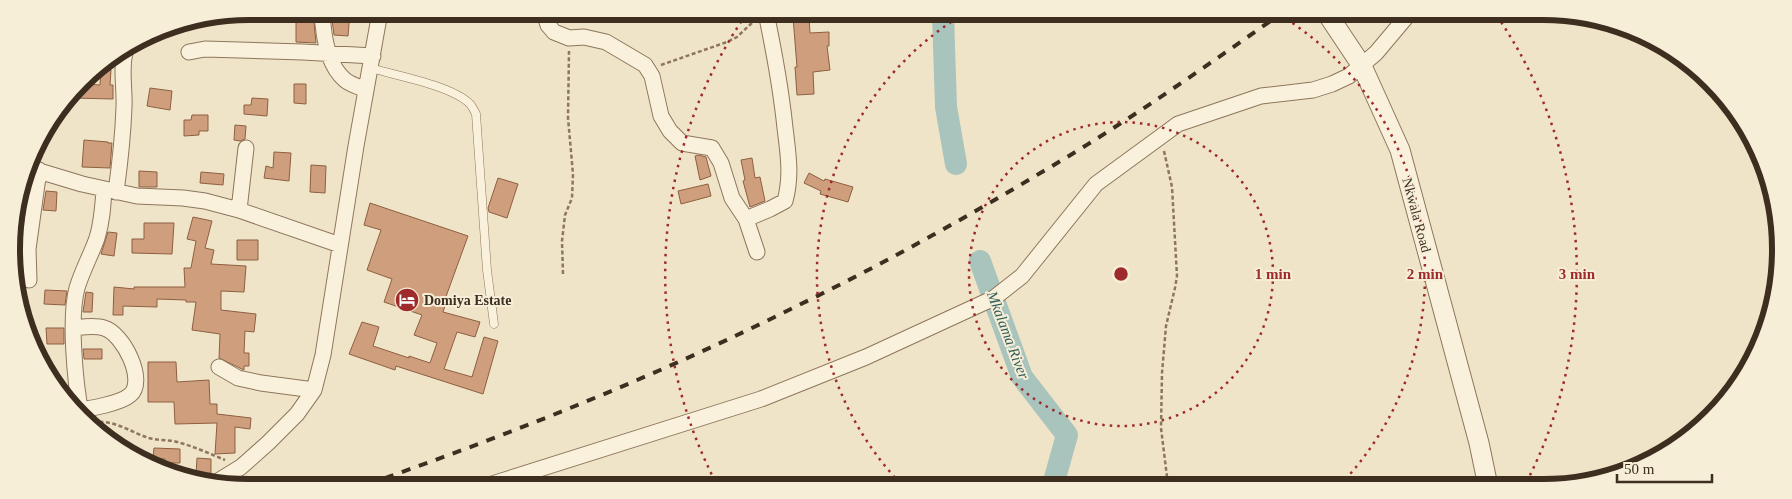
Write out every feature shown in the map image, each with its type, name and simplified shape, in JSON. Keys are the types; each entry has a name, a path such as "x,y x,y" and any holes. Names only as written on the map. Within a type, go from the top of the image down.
{"street":[{"path":"323,20 327,53 345,80 366,90"},
{"path":"224,478 241,468 297,414 314,390 323,355 379,20"},
{"path":"547,20 554,32 569,37 584,37 606,42 645,65 652,76 661,116 670,131 682,143 712,148 721,163 732,198 746,219 757,252"},
{"path":"746,219 785,201 789,186 789,167 780,85 768,20"},
{"name":"Nkwala Road","path":"1331,20 1362,66 1400,150 1479,443 1487,479"},
{"path":"508,479 761,399 866,358 994,298 1022,276 1096,184 1178,124 1261,96 1313,90 1332,84 1349,76 1362,66 1376,53 1404,20"},
{"path":"189,52 205,49 327,53 372,62"},
{"path":"79,403 75,365 74,328 77,288 97,237 122,140 125,57"},
{"path":"239,210 246,148"},
{"path":"35,173 144,197 193,198 239,210 340,244"},
{"path":"29,185 35,173"},
{"path":"29,280 28,249 35,173"},
{"path":"74,328 97,327 105,328 114,333 131,358 135,379 134,388 130,395 116,402 85,410"},
{"path":"219,367 238,378 314,390"}],"lane":[{"path":"372,62 463,98 470,104 476,114 487,270 494,324"}],"path":[{"path":"648,70 671,60 727,42 737,37 756,20"},
{"path":"563,274 562,241 565,215 572,198 573,174 568,118 569,37"},
{"path":"1161,137 1172,187 1176,276 1176,288 1166,326 1162,373 1161,428 1167,479"},
{"path":"99,422 104,422 132,430 149,438 174,441 198,449 241,468"}],"building":[{"path":"296,20 314,20 316,43 296,42"},
{"path":"332,20 349,20 348,36 334,35"},
{"path":"793,20 809,20 810,33 829,32 829,46 827,46 830,70 813,72 814,94 797,95 795,67 797,67"},
{"path":"107,70 111,70 110,85 113,85 113,99 77,98 90,84 100,85 101,75"},
{"path":"294,84 306,84 306,104 294,103"},
{"path":"150,88 172,91 170,110 147,106"},
{"path":"252,98 268,99 267,116 244,114 244,105 251,105"},
{"path":"192,115 208,115 208,131 199,131 199,135 184,136 184,120 191,120"},
{"path":"235,125 246,126 245,139 240,141 234,140"},
{"path":"84,140 112,143 110,168 82,167"},
{"path":"274,152 291,153 289,181 264,178 266,166 273,168"},
{"path":"695,156 706,157 711,176 700,180"},
{"path":"752,158 755,178 760,177 765,201 750,207 743,181 745,180 741,160"},
{"path":"311,165 326,166 325,193 310,192"},
{"path":"139,171 157,172 157,187 139,187"},
{"path":"201,172 224,174 223,185 200,183"},
{"path":"809,173 824,181 825,179 853,187 848,202 820,194 821,191 804,183"},
{"path":"498,178 518,184 507,218 489,212 488,208"},
{"path":"708,184 711,196 681,204 678,191"},
{"path":"46,191 57,192 56,211 43,210"},
{"path":"370,203 468,236 444,302 446,303 443,312 480,322 475,337 457,332 444,369 472,377 484,337 498,341 483,394 396,366 395,370 349,354 362,322 379,327 373,346 409,358 409,356 430,363 437,343 414,335 422,315 384,302 392,279 367,270 381,230 364,225"},
{"path":"193,217 212,221 205,248 214,250 211,264 246,266 244,292 221,291 221,310 256,314 254,332 245,331 244,353 249,353 249,366 244,366 244,370 219,358 220,334 192,330 196,302 157,299 157,307 123,306 123,315 113,315 114,287 134,289 134,287 185,287 184,268 191,268 196,241 187,239"},
{"path":"144,223 174,223 172,254 132,253 132,239 144,239"},
{"path":"108,232 117,233 114,256 101,254"},
{"path":"237,240 258,240 258,260 237,260"},
{"path":"45,290 67,291 65,305 44,304"},
{"path":"86,292 93,293 92,312 83,312"},
{"path":"46,328 64,328 64,344 47,344"},
{"path":"83,349 102,349 102,359 84,359"},
{"path":"148,362 176,362 177,382 209,380 210,404 217,404 217,414 251,418 250,429 235,427 235,453 215,454 217,423 175,424 174,402 148,402"},
{"path":"154,448 180,449 180,463 165,463 165,459 153,458"},
{"path":"197,458 211,459 211,474 196,473"}],"waterway":[{"name":"Mkalama River","path":"943,20 946,107 956,164"},
{"name":"Mkalama River","path":"980,261 1022,377 1067,435 1055,479"}],"railway":[{"path":"382,479 586,402 692,356 859,275 951,225 1073,154 1162,96 1272,20"}],"place":[{"name":"Domiya Estate","path":"407,300"}]}
